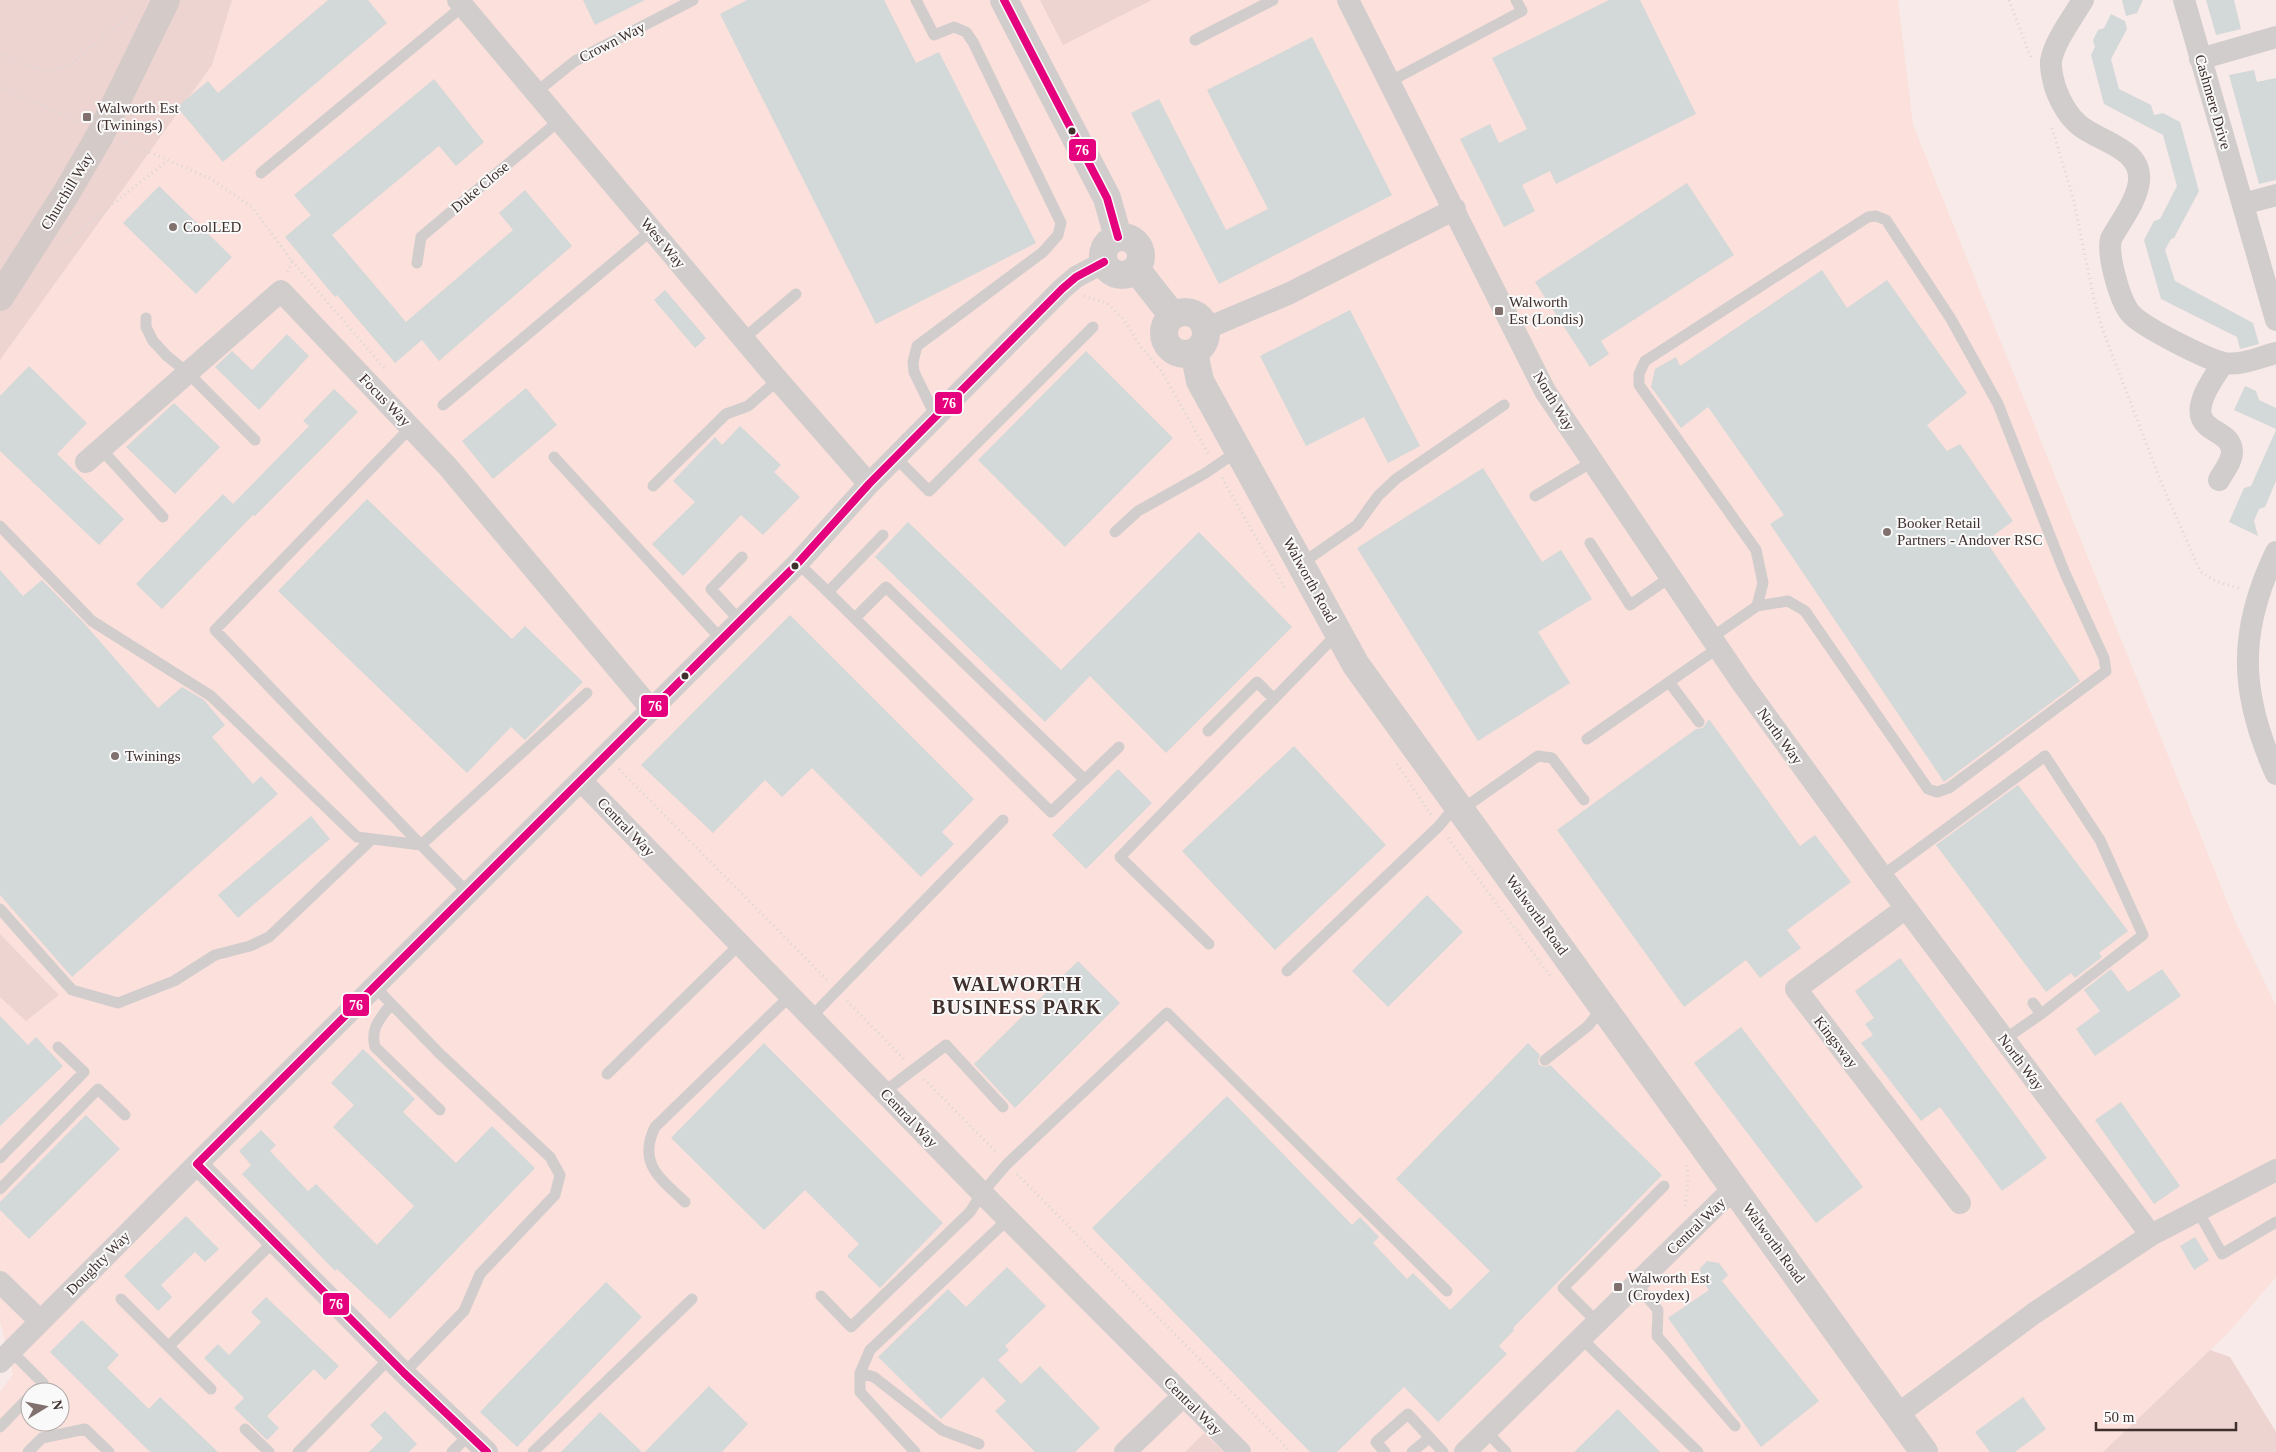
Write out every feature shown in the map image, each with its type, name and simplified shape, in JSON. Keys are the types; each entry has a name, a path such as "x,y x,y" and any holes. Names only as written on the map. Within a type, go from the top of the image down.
{"main road":[{"name":"Churchill Way","path":"0,298 67,192 98,138 166,0"}],"street":[{"path":"1004,0 1107,198 1118,237"},
{"name":"North Way","path":"1348,0 1545,391 1714,643 1882,876 2151,1235"},
{"path":"2083,0 2054,53 2051,69 2057,92 2064,108 2072,118 2080,126 2130,155 2138,172 2139,182 2136,192 2110,239 2108,248 2124,302 2132,315 2140,322 2212,360 2224,363 2242,362 2276,353"},
{"name":"Cashmere Drive","path":"2184,0 2276,320"},
{"name":"West Way","path":"461,3 743,339 869,484"},
{"path":"2200,59 2276,38"},
{"path":"2243,204 2276,195"},
{"path":"1199,340 1454,209"},
{"path":"1118,237 1131,239 1140,249 1140,262 1136,269 1124,275 1112,272 1104,262 1104,250 1107,244 1118,237"},
{"name":"Doughty Way","path":"6,1356 722,640 798,563 869,484 1062,289 1076,277 1104,262"},
{"path":"1136,269 1173,316 1186,312 1202,322 1199,340"},
{"path":"93,456 281,291"},
{"name":"Focus Way","path":"281,291 448,467 652,710"},
{"name":"Walworth Road","path":"1199,340 1200,381 1356,665 1924,1452"},
{"path":"2218,480 2231,458 2231,446 2226,438 2214,432 2202,419 2200,406 2213,378 2224,363"},
{"path":"2276,552 2258,593 2252,615 2248,659 2251,705 2259,732 2276,774"},
{"name":"Central Way","path":"582,780 982,1193 1240,1452"},
{"name":"Kingsway","path":"1906,908 1796,990 1960,1203"},
{"path":"196,1164 397,1366 487,1452"},
{"path":"1898,1414 2033,1314 2151,1235 2276,1170"},
{"name":"Central Way","path":"1465,1452 1734,1188"},
{"path":"0,1282 40,1321"},
{"path":"1125,1452 1183,1396"}],"lane":[{"name":"Crown Way","path":"536,93 574,61 693,0"},
{"path":"916,0 934,35 954,27 966,32 973,42 1061,223 1058,235 1043,252 917,346 913,362 914,372 936,417"},
{"path":"1195,40 1273,0"},
{"path":"1389,82 1522,11 1516,0"},
{"path":"261,173 461,3"},
{"name":"Duke Close","path":"417,263 421,237 560,120"},
{"path":"1587,739 1669,682 1757,606 1788,601 1805,611 1928,789 1937,792 1949,788 2106,671 2104,658 2064,571 1998,404 1951,319 1886,220 1876,216 1868,217 1645,361 1639,374 1639,385 1756,550 1763,583 1757,606"},
{"path":"443,405 652,230"},
{"path":"743,339 796,294"},
{"path":"146,318 146,327 153,341 255,440"},
{"path":"904,466 929,491 1094,327"},
{"path":"653,486 726,414 748,406 778,380"},
{"path":"1300,564 1357,525 1378,496 1396,479 1504,406"},
{"path":"411,427 215,630 468,893"},
{"path":"1115,532 1138,511 1216,466 1238,451"},
{"path":"93,456 163,517"},
{"path":"554,457 722,640"},
{"path":"1535,496 1592,462"},
{"path":"0,526 92,621 211,696 357,837 421,845"},
{"path":"828,592 883,536"},
{"path":"1590,543 1630,605 1669,578"},
{"path":"740,621 711,589 742,557"},
{"path":"798,563 1051,812 1119,747"},
{"path":"855,618 886,587 1085,780"},
{"path":"1209,944 1120,857 1338,633"},
{"path":"1208,731 1256,682 1274,699"},
{"path":"1669,682 1699,722"},
{"path":"421,845 586,693"},
{"path":"1287,972 1459,807 1538,756 1552,758 1584,800"},
{"path":"1882,876 2045,756 2100,840 2143,935 2041,1014 2005,1039"},
{"path":"811,1017 1002,820"},
{"path":"0,909 72,990 118,1003 174,981 215,955 250,946 269,937 372,838"},
{"path":"607,1074 740,944"},
{"path":"298,1452 464,1311 480,1274 555,1195 560,1175 550,1157 440,1054 374,986"},
{"path":"685,1202 654,1173 649,1155 648,1140 654,1127 790,996"},
{"path":"2033,1003 2041,1014"},
{"path":"391,1004 377,1023 372,1036 375,1047 440,1110"},
{"path":"1546,1060 1588,1026 1603,1007"},
{"path":"821,1296 851,1327 970,1212 982,1193 1007,1164 1167,1013 1447,1292"},
{"path":"884,1092 946,1045 1004,1107"},
{"path":"0,1158 84,1072 58,1047"},
{"path":"0,1189 98,1089 124,1115"},
{"path":"1597,1322 1563,1288 1664,1186"},
{"path":"2198,1211 2222,1254 2276,1222"},
{"path":"915,1452 860,1392 860,1373 870,1350 1008,1219"},
{"path":"169,1346 274,1241"},
{"path":"1636,1284 1658,1310 1657,1336 1735,1426"},
{"path":"121,1299 211,1389"},
{"path":"533,1452 692,1299"},
{"path":"1581,1338 1698,1452"},
{"path":"6,1356 43,1382"},
{"path":"860,1373 874,1377 942,1430 979,1444"},
{"path":"0,1427 20,1406"},
{"path":"1384,1452 1376,1442 1408,1414 1443,1452"},
{"path":"28,1452 42,1438 85,1429 109,1452"},
{"path":"245,1429 269,1452"},
{"path":"1486,1431 1506,1452"},
{"path":"452,1452 469,1435"},
{"path":"1412,1452 1429,1438"}],"path":[{"path":"0,55 40,70 51,71 62,68 72,64 137,11"},
{"path":"0,87 56,112"},
{"path":"144,149 167,161 211,178 252,207 292,261 281,291"},
{"path":"59,247 167,161"},
{"path":"1078,298 1085,296 1107,302 1124,320 1141,347 1162,372 1288,592"},
{"path":"1396,762 1439,826 1553,981"},
{"path":"614,763 1291,1452"},
{"path":"1680,1214 1685,1207 1688,1183 1686,1154"}],"shaded area":[{"path":"0,0 232,0 212,65 0,360"},
{"name":"WALWORTH BUSINESS PARK","path":"197,0 1898,0 1913,125 2235,921 2276,1006 2276,1277 2227,1334 2103,1452 0,1452 0,1392 13,1374 0,1321 0,317"},
{"path":"1040,0 1152,0 1063,45"},
{"path":"0,934 59,995 26,1021 0,997"},
{"path":"2210,1350 2230,1357 2276,1432 2276,1452 2103,1452"},
{"path":"1204,1433 1224,1452 1185,1452"}],"building":[{"path":"328,0 368,0 387,23 223,162 177,107 208,81 218,93"},
{"path":"583,0 645,0 595,25"},
{"path":"747,0 884,0 916,63 939,52 1036,243 876,324 720,14"},
{"path":"1609,0 1640,0 1696,114 1556,184 1550,171 1522,185 1535,211 1504,227 1460,139 1490,124 1499,143 1527,129 1492,58"},
{"path":"2122,0 2143,0 2137,13 2126,16"},
{"path":"2206,0 2234,0 2241,29 2216,35"},
{"path":"2111,14 2125,21 2127,29 2111,59 2119,89 2151,105 2154,115 2163,113 2180,122 2199,191 2174,238 2171,239 2165,250 2175,281 2253,323 2259,344 2240,349 2237,337 2161,299 2144,240 2154,221 2160,219 2177,186 2163,135 2104,104 2091,55 2095,47 2093,40 2098,30 2104,28"},
{"path":"1312,37 1392,195 1219,284 1131,113 1159,99 1226,230 1268,209 1207,90"},
{"path":"2254,70 2257,82 2276,78 2276,180 2259,184 2229,75"},
{"path":"434,79 484,142 456,166 439,146 332,235 406,322 513,230 499,213 525,190 572,246 439,361 422,340 395,363 337,295 335,297 285,237 311,215 294,195"},
{"path":"1687,183 1734,255 1601,341 1609,354 1590,367 1535,282"},
{"path":"159,186 232,257 196,294 123,223"},
{"name":"Booker Retail Partners - Andover RSC","path":"1822,270 1847,308 1887,280 1967,393 1927,425 1947,451 1960,444 2013,521 1986,541 2080,681 1944,782 1770,524 1784,515 1708,407 1681,428 1651,387 1655,369 1676,357 1680,366"},
{"path":"665,290 706,338 695,348 654,300"},
{"path":"1350,310 1420,446 1388,463 1364,417 1306,446 1260,356"},
{"path":"287,334 309,356 259,410 215,367 232,351 252,370"},
{"path":"1086,351 1173,438 1065,547 978,460"},
{"path":"29,366 87,423 57,454 124,519 99,545 0,451 0,396"},
{"path":"2245,386 2256,391 2259,400 2276,408 2276,429 2234,410"},
{"path":"526,388 557,425 493,479 462,441"},
{"path":"334,389 358,412 255,516 253,515 162,609 136,584 223,494 233,504 309,426 303,421"},
{"path":"174,403 220,447 175,494 126,447"},
{"path":"740,426 781,465 774,472 800,497 763,535 741,515 683,576 652,544 695,502 673,481 715,437 722,445"},
{"path":"2276,430 2276,481 2265,507 2259,509 2254,521 2258,536 2229,522 2244,488 2251,486"},
{"path":"1483,468 1542,562 1561,550 1592,599 1538,632 1570,683 1478,741 1357,548"},
{"path":"367,499 512,639 525,626 583,682 525,740 511,727 467,773 278,591"},
{"path":"908,522 1061,670 1199,532 1292,627 1166,753 1090,676 1045,722 875,557"},
{"name":"Twinings","path":"0,570 23,596 42,580 83,622 158,708 182,687 204,700 225,725 212,737 253,784 261,776 278,794 72,977 0,895"},
{"path":"790,615 974,799 942,832 954,844 921,877 812,768 782,797 765,780 713,833 641,765"},
{"path":"1709,719 1800,846 1815,835 1851,882 1787,930 1801,948 1760,978 1746,960 1684,1007 1557,830 1696,729 1703,728"},
{"path":"1294,746 1386,845 1275,950 1182,851"},
{"path":"1118,769 1152,803 1086,869 1052,835"},
{"path":"2018,785 2128,931 2099,953 2102,957 2075,978 2071,973 2046,992 1936,845"},
{"path":"311,816 330,839 238,918 218,895"},
{"path":"1427,895 1463,932 1388,1007 1352,971"},
{"path":"1900,958 2047,1158 2002,1191 1940,1107 1921,1121 1861,1043 1873,1035 1865,1024 1874,1018 1855,991"},
{"path":"1078,961 1120,1003 1015,1108 974,1064"},
{"path":"2111,969 2128,992 2162,969 2181,996 2095,1056 2076,1029 2100,1011 2084,990"},
{"path":"0,1016 28,1045 36,1037 63,1066 0,1126"},
{"path":"1741,1027 1863,1187 1816,1223 1694,1063"},
{"path":"764,1043 943,1223 880,1288 847,1256 859,1244 805,1190 764,1230 671,1138"},
{"path":"1528,1043 1540,1055 1539,1065 1546,1067 1550,1065 1662,1175 1513,1328 1514,1330 1499,1346 1507,1354 1438,1422 1404,1387 1337,1452 1310,1452 1092,1228 1227,1096 1352,1225 1360,1217 1379,1237 1373,1243 1407,1279 1413,1273 1450,1310 1490,1271 1396,1179"},
{"path":"363,1049 415,1099 403,1112 456,1163 492,1126 535,1168 390,1319 337,1269 335,1271 242,1174 251,1165 239,1151 261,1130 276,1145 270,1151 308,1191 316,1184 377,1245 414,1206 333,1127 354,1105 331,1083"},
{"path":"2121,1102 2180,1186 2154,1204 2095,1120"},
{"path":"86,1115 120,1149 29,1239 0,1210 0,1202"},
{"path":"186,1216 219,1249 205,1262 195,1252 161,1285 172,1297 158,1311 124,1276"},
{"path":"2195,1237 2209,1260 2194,1270 2180,1246"},
{"path":"1707,1261 1719,1263 1728,1275 1722,1281 1819,1401 1761,1447 1668,1318 1709,1290 1701,1278 1700,1268"},
{"path":"1007,1267 1046,1306 1005,1346 1009,1350 998,1360 1021,1384 1040,1366 1100,1428 1075,1452 1035,1452 995,1411 1006,1401 983,1377 941,1419 878,1357 948,1289 966,1307"},
{"path":"606,1282 642,1317 517,1447 480,1412"},
{"path":"266,1297 339,1366 325,1380 314,1369 267,1416 279,1428 267,1440 234,1408 244,1398 204,1358 218,1344 229,1355 261,1322 251,1312"},
{"path":"82,1320 119,1355 107,1368 149,1409 160,1397 218,1452 150,1452 50,1352"},
{"path":"709,1386 748,1424 722,1452 645,1452"},
{"path":"2023,1397 2046,1429 2015,1452 1990,1452 1975,1432"},
{"path":"1618,1409 1660,1452 1574,1452"},
{"path":"385,1411 417,1444 409,1452 369,1452 383,1438 370,1425"},
{"path":"600,1412 642,1452 561,1452"}],"transit line":[{"name":"76","path":"1004,0 1107,198 1118,237"},
{"name":"76","path":"487,1452 404,1373 197,1164 798,563 869,484 1062,289 1076,277 1104,262"}],"place":[{"name":"Walworth Est (Twinings)","path":"87,117"},
{"name":"CoolLED","path":"173,227"},
{"name":"Walworth Est (Londis)","path":"1499,311"},
{"name":"Booker Retail Partners - Andover RSC","path":"1887,532"},
{"name":"Twinings","path":"115,756"},
{"name":"Walworth Est (Croydex)","path":"1618,1287"}],"district":[{"name":"WALWORTH BUSINESS PARK","path":"1017,996"}]}
